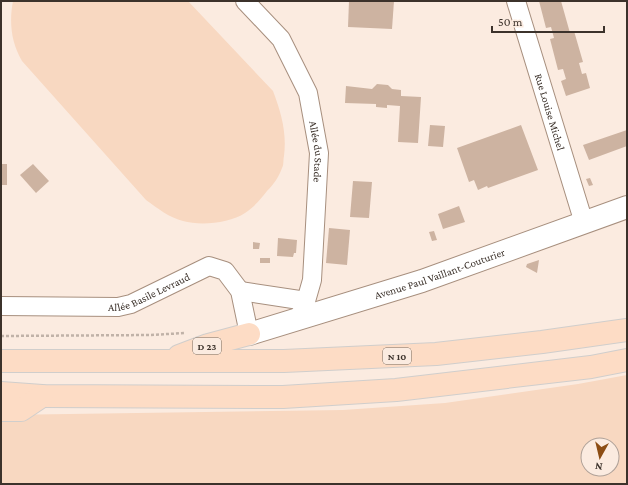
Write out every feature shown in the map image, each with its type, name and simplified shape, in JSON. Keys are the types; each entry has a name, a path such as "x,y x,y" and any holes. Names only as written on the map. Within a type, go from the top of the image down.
{"main road":[{"name":"N 10","path":"1,361 284,361 436,354 542,342 627,330"},
{"name":"D 23","path":"165,361 208,345 250,334"},
{"path":"1,393 42,396 283,397 381,391 584,368 627,360"},
{"path":"1,410 21,410 42,396"}],"street":[{"name":"Allée du Stade","path":"245,1 281,39 308,93 318,153 312,280 302,311"},
{"name":"Rue Louise Michel","path":"516,1 584,223"},
{"name":"Avenue Paul Vaillant-Couturier","path":"250,334 302,311 422,281 627,207"},
{"name":"Allée Basile Levraud","path":"1,306 118,307 131,304 209,266 225,271 240,291 250,334"},
{"path":"240,291 302,311"}],"path":[{"path":"1,336 151,335 188,333"}],"shaded area":[{"path":"13,1 188,1 273,91 281,115 285,139 283,165 276,181 260,200 248,211 232,219 224,221 215,223 190,223 173,218 159,209 146,200 22,61 13,39 11,17"},
{"path":"627,375 627,484 1,484 1,415 343,410 445,403 578,384"}],"building":[{"path":"349,1 394,1 392,29 348,27"},
{"path":"539,1 561,1 570,33 574,31 583,62 579,63 582,74 586,73 590,88 566,96 561,81 566,79 563,69 558,70 550,39 554,38 551,27 546,28"},
{"path":"377,84 388,85 392,89 401,90 401,96 421,97 418,143 398,142 400,106 387,105 387,108 376,107 376,104 345,103 346,86 372,89"},
{"path":"430,125 445,126 443,147 428,146"},
{"path":"521,125 538,170 488,188 487,186 478,190 474,180 469,182 457,148"},
{"path":"627,130 627,146 589,160 583,145"},
{"path":"1,164 7,164 7,185 1,185"},
{"path":"33,164 49,181 36,193 20,175"},
{"path":"590,178 593,185 589,186 586,179"},
{"path":"353,181 372,182 369,218 350,217"},
{"path":"459,206 465,222 443,229 438,214"},
{"path":"329,228 350,230 347,265 326,263"},
{"path":"434,231 437,240 432,241 429,232"},
{"path":"278,238 297,240 296,253 294,253 293,257 277,256"},
{"path":"253,242 260,243 259,249 253,249"},
{"path":"260,258 270,258 270,263 260,263"},
{"path":"539,260 537,273 526,267 527,264"}]}
